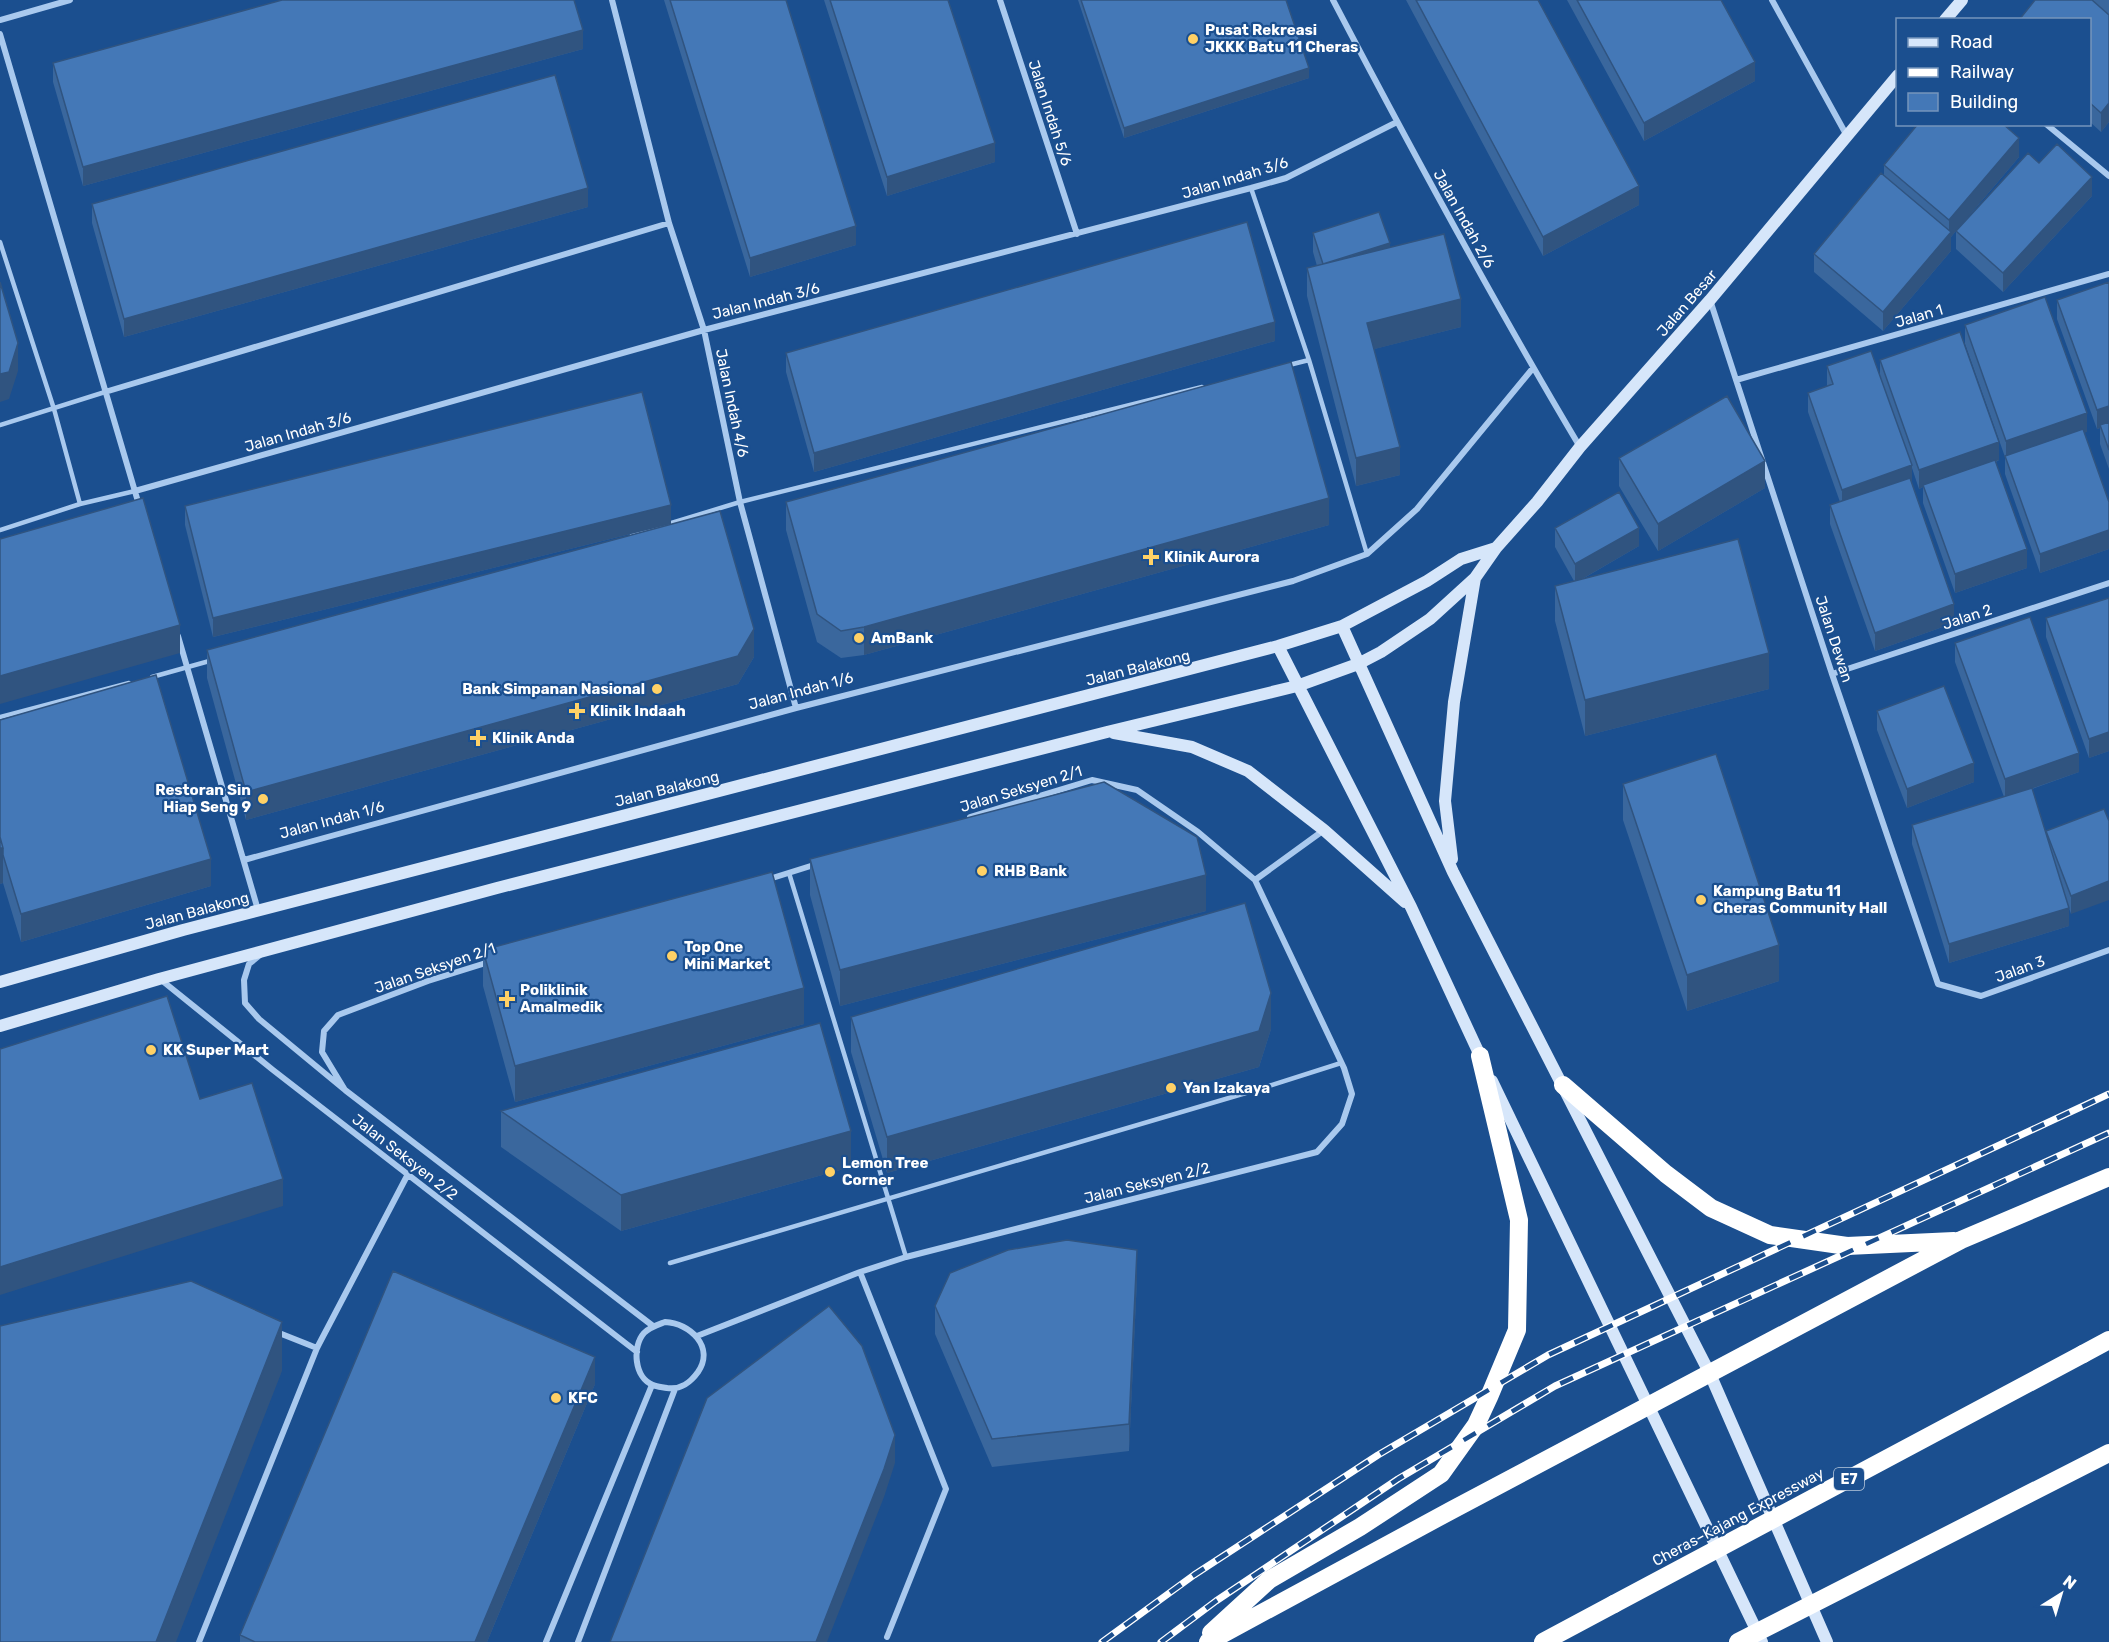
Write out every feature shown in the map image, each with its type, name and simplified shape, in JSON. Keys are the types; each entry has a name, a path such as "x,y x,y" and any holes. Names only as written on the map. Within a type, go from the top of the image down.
{"highway":[{"path":"1201,1642 1269,1580 1360,1527 1441,1474 1476,1425 1517,1330 1519,1220 1480,1056"},
{"path":"1563,1085 1666,1174 1711,1208 1770,1235 1847,1246 1961,1240"},
{"path":"1208,1642 1452,1509 1961,1240 2109,1177"},
{"name":"Cheras–Kajang Expressway","path":"1543,1642 2109,1340"},
{"path":"1738,1642 2109,1453"}],"street":[{"path":"0,20 70,0"},
{"name":"Jalan Indah 4/6","path":"612,0 669,224 704,330 740,502 796,708"},
{"name":"Jalan Indah 5/6","path":"1000,0 1077,234"},
{"name":"Jalan Indah 2/6","path":"1333,0 1397,122 1533,368 1580,447"},
{"path":"1772,0 1847,136"},
{"path":"1947,18 1962,0"},
{"path":"0,34 141,513"},
{"name":"Jalan Besar","path":"1358,664 1381,652 1430,619 1475,578 1496,548 1538,502 1580,447 1710,300 1896,77"},
{"name":"Jalan Indah 3/6","path":"135,491 704,330 1286,178 1397,122"},
{"path":"2048,126 2109,176"},
{"path":"105,392 669,224"},
{"name":"Jalan 1","path":"1736,381 2109,274"},
{"name":"Jalan Dewan","path":"1710,300 1832,674 1938,984"},
{"path":"1367,554 1417,509 1533,368"},
{"path":"1496,548 1461,559 1427,581 1342,626 1453,872 1710,1374 1827,1642"},
{"name":"Jalan Indah 1/6","path":"244,860 796,708 1293,581 1367,554"},
{"path":"1453,872 1445,801 1454,702 1475,578"},
{"name":"Jalan 2","path":"1832,674 2109,583"},
{"path":"174,623 258,910"},
{"name":"Jalan Balakong","path":"0,982 258,910 1278,646 1342,626"},
{"path":"1278,646 1411,907 1480,1056 1762,1642"},
{"path":"0,1026 159,979 497,888 1107,732 1298,686 1358,664"},
{"path":"1107,732 1192,747 1248,771 1324,830 1411,907"},
{"name":"Jalan Seksyen 2/1","path":"957,821 1092,780 1137,790 1198,832 1255,880"},
{"path":"1255,880 1324,830"},
{"path":"755,883 823,863"},
{"name":"Jalan Seksyen 2/2","path":"697,1336 860,1272 906,1257 1317,1152 1342,1124 1352,1094 1341,1063 1255,880"},
{"name":"Jalan 3","path":"1938,984 1981,996 2109,950"},
{"path":"266,951 249,964 244,980 245,1003 259,1019 345,1090 653,1326"},
{"name":"Jalan Seksyen 2/1","path":"345,1090 322,1052 324,1031 338,1015 428,981 495,960"},
{"name":"Jalan Seksyen 2/2","path":"159,979 637,1352"},
{"path":"199,1642 317,1348 408,1174"},
{"path":"860,1272 946,1489 887,1637"},
{"path":"665,1322 677,1323 688,1328 697,1336 703,1352 700,1369 690,1382 675,1389 652,1385 644,1378 636,1363 637,1352 643,1334 653,1326 665,1322"},
{"path":"262,1326 317,1348"},
{"path":"546,1642 652,1385"},
{"path":"578,1642 675,1389"}],"lane":[{"path":"1251,188 1309,360 1367,554"},
{"path":"0,242 54,409 80,504"},
{"path":"1274,368 1309,360"},
{"path":"628,536 740,502 1204,386"},
{"path":"0,425 105,392"},
{"path":"0,530 80,504 135,491"},
{"path":"143,679 221,657"},
{"path":"0,717 132,682"},
{"path":"789,873 906,1257"},
{"path":"670,1263 1341,1063"}],"building":[{"path":"282,0 574,0 583,30 83,167 53,63"},
{"path":"670,0 786,0 856,226 750,258"},
{"path":"830,0 948,0 995,143 887,177"},
{"name":"Pusat Rekreasi JKKK Batu 11 Cheras","path":"1081,0 1286,0 1309,68 1124,128"},
{"path":"1416,0 1538,0 1639,186 1543,237"},
{"path":"1577,0 1721,0 1755,62 1644,123"},
{"path":"2035,0 2092,0 2109,15 2109,103 2101,113 2091,104 2091,18 2021,18"},
{"path":"555,75 588,188 124,319 92,204"},
{"path":"1916,126 2005,126 2019,138 1949,220 1884,165"},
{"path":"2057,144 2092,177 2003,273 1956,231 2028,153 2039,163"},
{"path":"1881,173 1951,232 1883,312 1814,254"},
{"path":"1379,212 1390,243 1323,264 1313,233"},
{"path":"1247,222 1275,322 814,453 786,353"},
{"path":"1444,234 1461,299 1367,323 1400,447 1356,458 1307,268"},
{"path":"0,282 18,343 9,372 0,374"},
{"path":"2109,282 2109,406 2097,410 2057,300"},
{"path":"2045,297 2087,413 2006,441 1965,325"},
{"path":"1960,332 1999,442 1919,470 1880,360"},
{"path":"1871,351 1912,465 1842,490 1808,393 1833,384 1827,366"},
{"path":"1291,362 1329,498 864,627 841,631 817,614 786,502"},
{"path":"642,392 671,505 213,618 185,506"},
{"path":"1727,396 1765,461 1658,524 1619,458"},
{"path":"2109,422 2109,450 2100,425"},
{"path":"2083,429 2109,502 2109,530 2040,554 2005,456"},
{"path":"1995,460 2027,549 1955,574 1923,485"},
{"path":"1910,478 1954,604 1875,633 1830,505"},
{"path":"1619,492 1639,528 1575,564 1555,528"},
{"path":"143,498 180,625 0,676 0,539"},
{"path":"720,511 754,629 738,656 246,792 207,650"},
{"path":"1738,539 1769,653 1585,700 1555,586"},
{"path":"2109,598 2109,732 2089,739 2046,618"},
{"path":"2030,617 2079,753 2005,779 1955,643"},
{"path":"156,675 211,859 21,914 3,855 0,837 0,720"},
{"path":"1944,686 1974,763 1907,789 1877,711"},
{"name":"Kampung Batu 11 Cheras Community Hall","path":"1716,754 1779,945 1687,975 1623,784"},
{"path":"1104,782 1197,837 1206,875 840,970 810,859"},
{"path":"2032,788 2069,908 1949,944 1912,825"},
{"path":"2104,809 2109,821 2109,881 2071,896 2046,831"},
{"path":"772,872 804,988 515,1066 483,950"},
{"path":"1245,903 1271,993 1259,1031 887,1137 851,1017"},
{"path":"167,996 200,1099 252,1083 283,1179 0,1267 0,1049"},
{"path":"820,1023 851,1131 621,1195 501,1111"},
{"path":"1067,1240 1137,1250 1129,1424 992,1439 935,1306 950,1273 1008,1250"},
{"path":"393,1271 595,1357 475,1642 255,1642 240,1635"},
{"path":"191,1281 282,1322 156,1642 0,1642 0,1326"},
{"path":"829,1306 862,1346 895,1435 884,1469 816,1642 610,1642 707,1398"}],"railway":[{"path":"1102,1642 1194,1575 1378,1455 1548,1355 2109,1094"},
{"path":"1161,1642 1216,1601 1398,1479 1555,1386 2109,1133"}],"place":[{"name":"Pusat Rekreasi JKKK Batu 11 Cheras","path":"1193,39"},
{"name":"Klinik Aurora","path":"1151,557"},
{"name":"AmBank","path":"859,638"},
{"name":"Bank Simpanan Nasional","path":"657,689"},
{"name":"Klinik Indaah","path":"577,711"},
{"name":"Klinik Anda","path":"478,738"},
{"name":"Restoran Sin Hiap Seng 9","path":"263,799"},
{"name":"RHB Bank","path":"982,871"},
{"name":"Kampung Batu 11 Cheras Community Hall","path":"1701,900"},
{"name":"Top One Mini Market","path":"672,956"},
{"name":"Poliklinik Amalmedik","path":"507,999"},
{"name":"KK Super Mart","path":"151,1050"},
{"name":"Yan Izakaya","path":"1171,1088"},
{"name":"Lemon Tree Corner","path":"830,1172"},
{"name":"KFC","path":"556,1398"}]}
